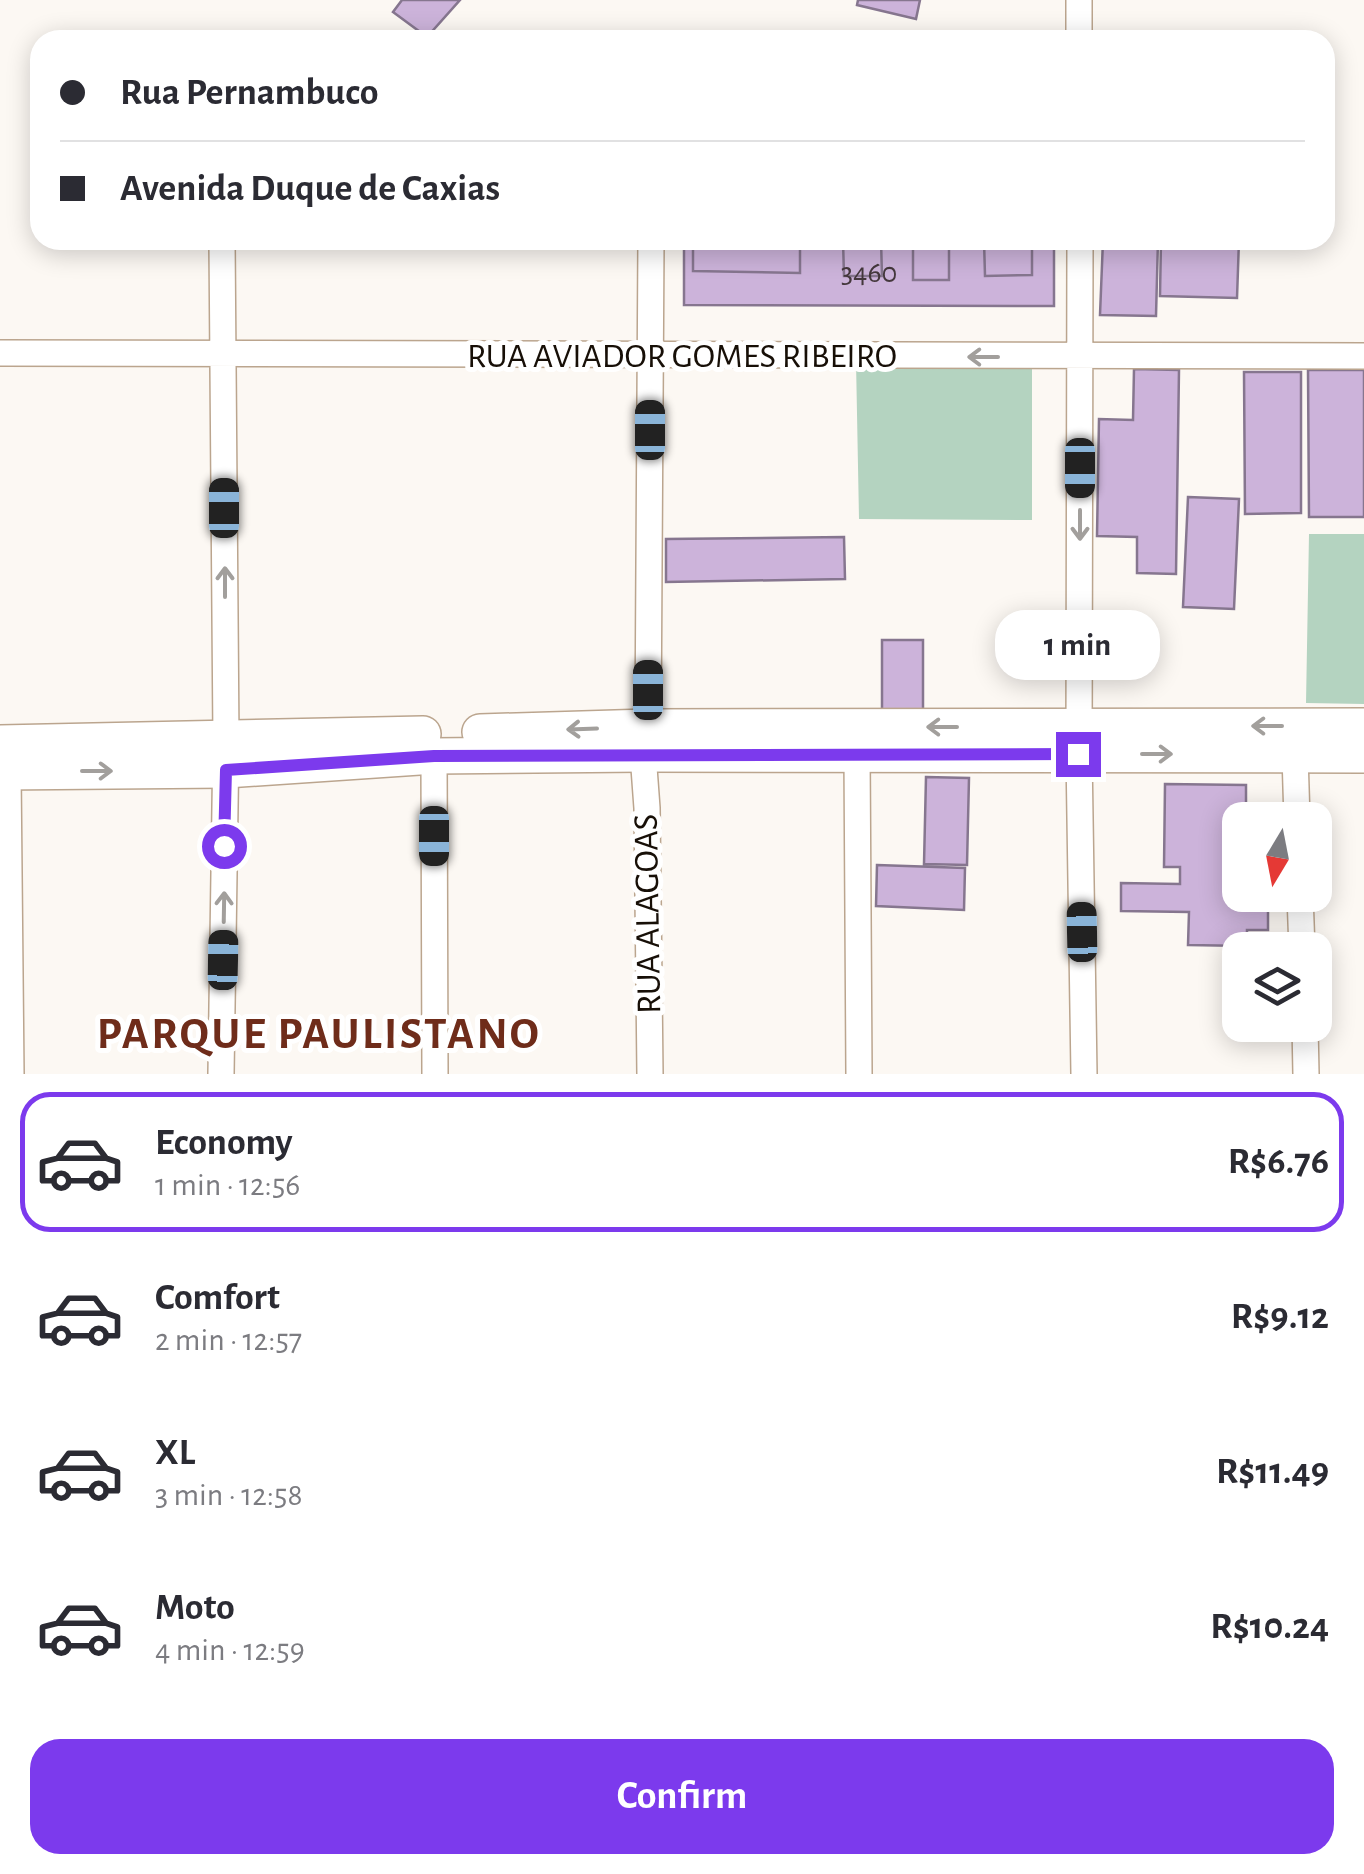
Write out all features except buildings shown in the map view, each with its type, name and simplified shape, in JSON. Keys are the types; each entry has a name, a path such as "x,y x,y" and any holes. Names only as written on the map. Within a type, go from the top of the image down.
{"main road":[{"path":"226,755 434,756 646,740 857,754 1364,726"},
{"path":"3,762 646,740 1078,739 1295,755 1364,756"}],"street":[{"path":"1079,0 1079,30"},
{"path":"221,1074 226,755 222,250"},
{"name":"RUA ALAGOAS","path":"650,1074 646,740 651,250"},
{"path":"1080,250 1078,739 1084,1074"},
{"name":"RUA AVIADOR GOMES RIBEIRO","path":"0,353 1364,356"},
{"path":"857,754 859,1074"},
{"path":"1295,755 1296,802"},
{"path":"434,756 435,1074"},
{"path":"3,762 11,1074"},
{"path":"1305,1042 1306,1074"}],"green space":[{"path":"856,361 1032,363 1032,520 859,519"},
{"path":"1309,534 1364,534 1364,704 1306,703"}],"district":[{"name":"PARQUE PAULISTANO","path":"319,1034"}],"route":[{"path":"224,846 226,770 434,756 1078,754"}]}
